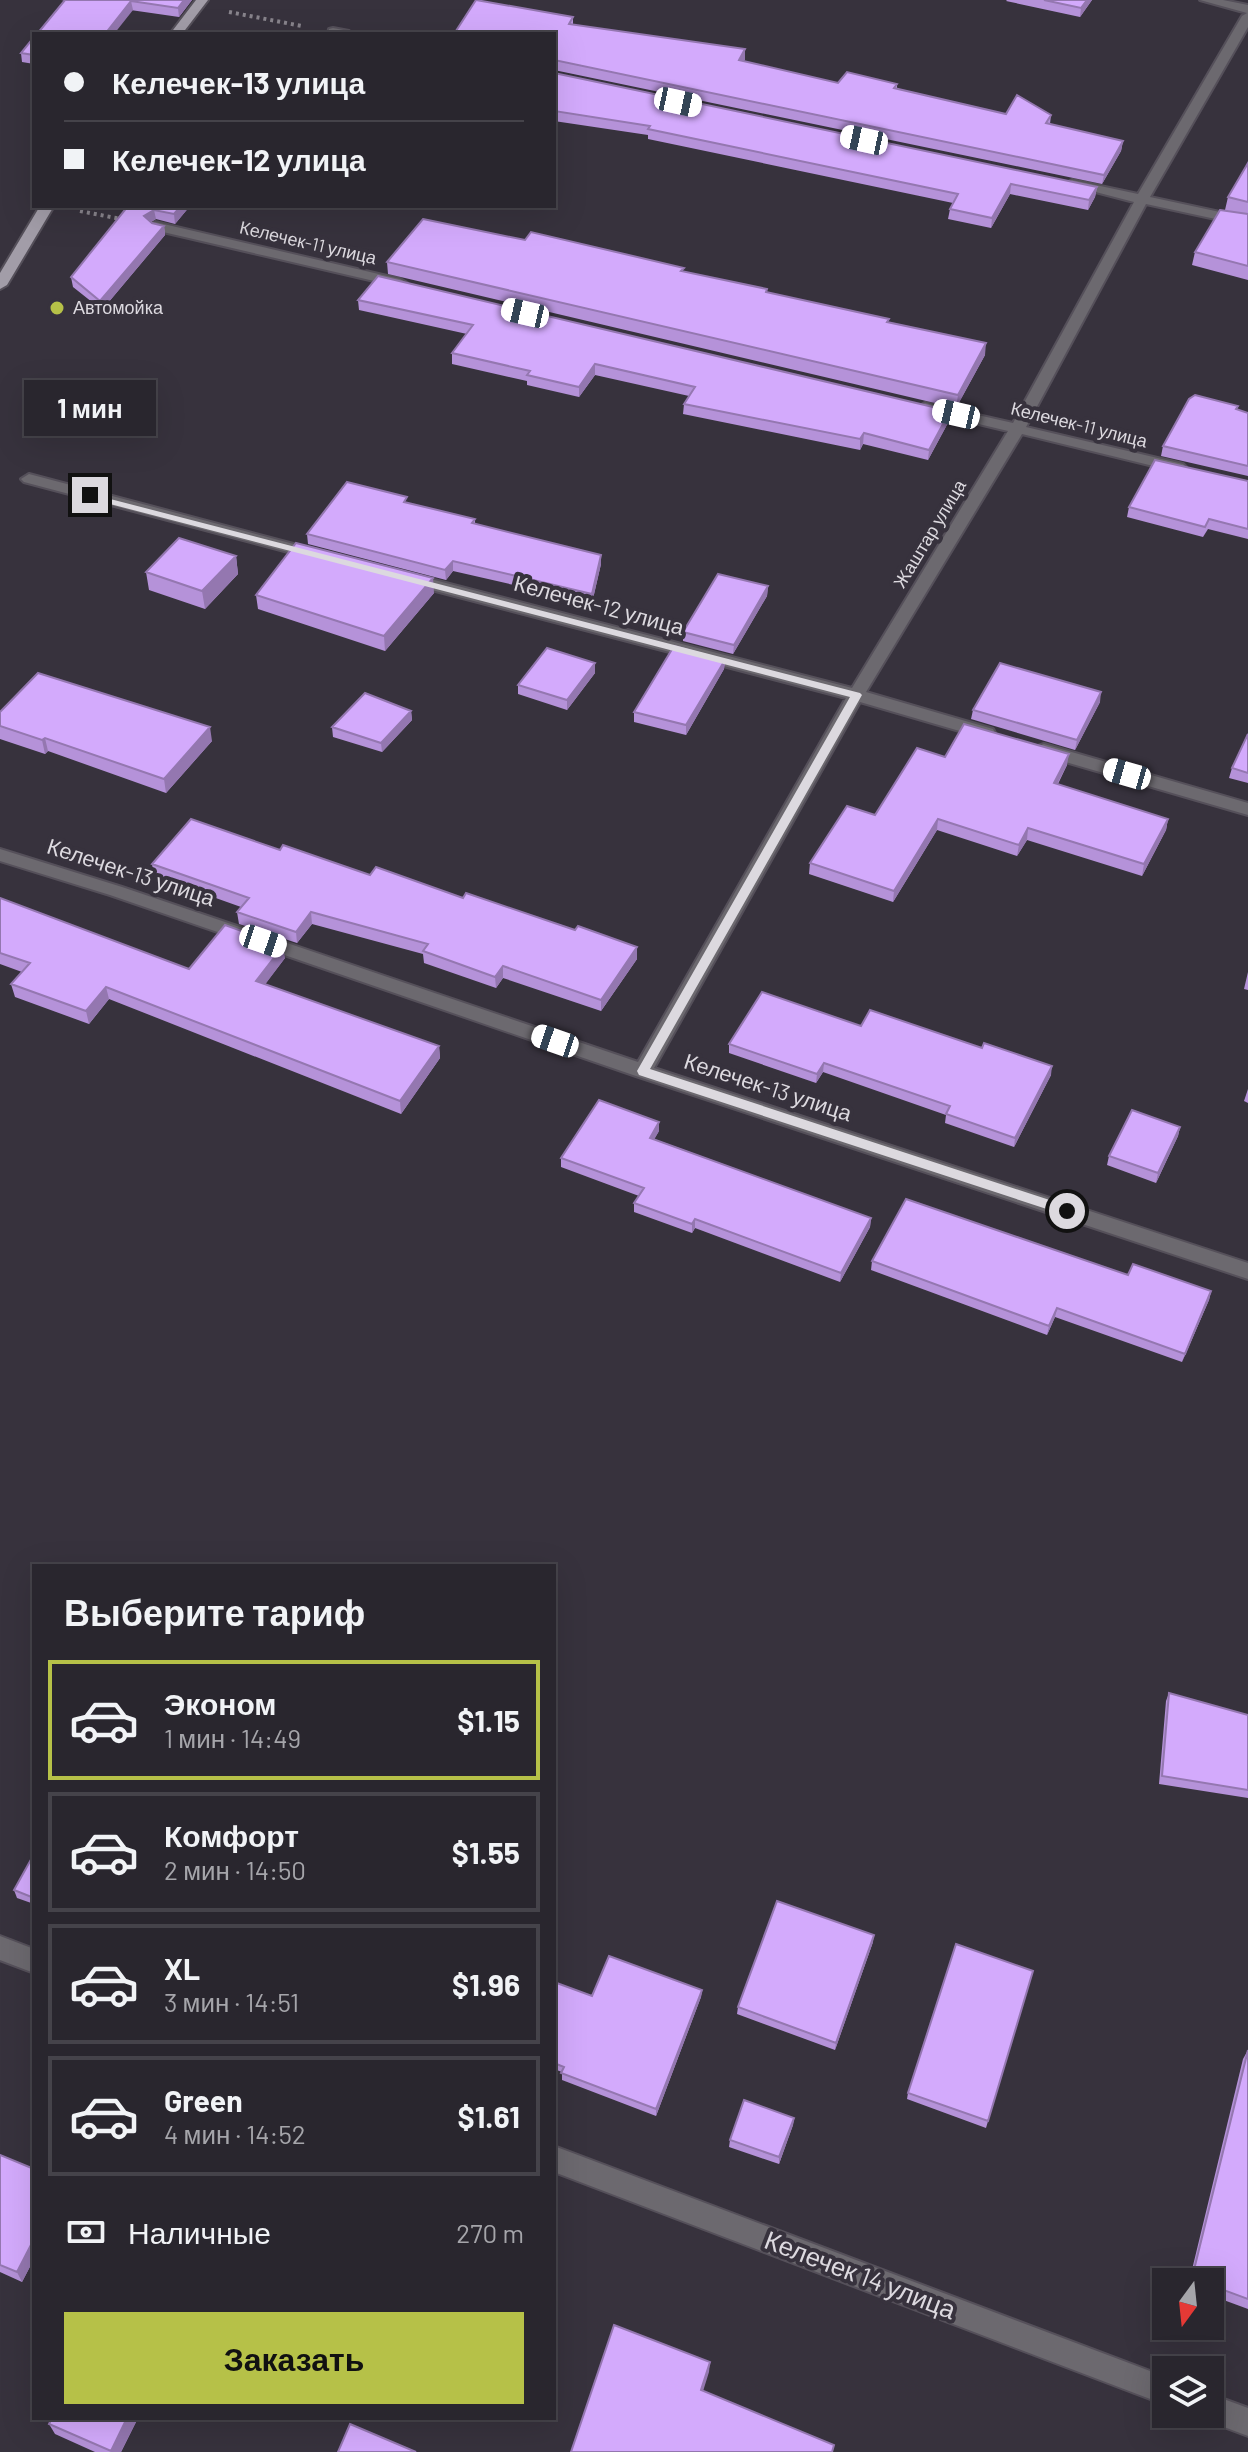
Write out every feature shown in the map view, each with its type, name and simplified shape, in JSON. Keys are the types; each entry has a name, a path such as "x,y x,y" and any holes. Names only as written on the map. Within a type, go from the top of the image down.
{"main road":[{"path":"177,32 199,3"},
{"path":"0,285 46,208"}],"street":[{"path":"1206,0 1248,9"},
{"name":"Жаштар улица","path":"643,1071 856,695 1018,428 1143,198 1248,16"},
{"path":"1050,179 1248,222"},
{"name":"Келечек-11 улица","path":"155,226 417,287"},
{"name":"Келечек-11 улица","path":"910,403 1187,469"},
{"path":"29,479 335,559"},
{"name":"Келечек-12 улица","path":"397,575 856,695 1248,809"},
{"name":"Келечек-13 улица","path":"0,855 132,896 643,1071 1248,1271"},
{"path":"0,1948 32,1960"},
{"name":"Келечек 14 улица","path":"556,2160 1152,2386"},
{"path":"1224,2413 1248,2422"}],"path":[{"path":"199,3 334,32"},
{"path":"69,209 155,226"}],"building":[{"path":"65,0 184,0 178,8 131,1 107,32 39,32"},
{"path":"476,0 573,17 569,24 745,49 739,60 838,83 847,72 897,84 894,88 1006,114 1017,95 1051,115 1046,123 1123,141 1104,175 556,60 556,32 455,32"},
{"path":"1044,0 1087,0 1081,8"},
{"path":"32,39 32,55 21,53"},
{"path":"556,73 1097,187 1089,200 1011,184 992,218 950,209 958,194 648,129 650,126 556,111"},
{"path":"1248,163 1248,202 1228,197"},
{"path":"126,208 179,208 174,214 154,210 144,216 152,223 164,226 100,301 71,277"},
{"path":"1220,210 1248,214 1248,266 1195,252"},
{"path":"423,219 525,240 531,232 684,268 681,271 767,289 766,292 889,319 887,322 986,343 958,395 387,262"},
{"path":"378,276 950,411 929,450 864,433 860,439 684,404 695,387 595,364 579,387 527,375 530,371 452,353 473,325 358,300"},
{"path":"1195,395 1238,406 1236,409 1248,413 1248,466 1163,446 1189,399"},
{"path":"1155,460 1248,481 1248,529 1209,519 1205,527 1129,507"},
{"path":"347,482 407,497 404,502 475,519 472,523 601,555 592,594 453,561 445,570 307,534"},
{"path":"179,538 236,556 202,591 146,572"},
{"path":"296,543 433,578 384,636 256,595"},
{"path":"718,574 768,586 734,645 683,632"},
{"path":"674,646 725,660 686,725 634,712"},
{"path":"547,648 595,663 567,700 518,685"},
{"path":"1000,663 1101,692 1077,740 973,710"},
{"path":"38,673 210,727 164,779 45,738 42,740 0,726 0,712"},
{"path":"365,693 411,711 381,743 332,727"},
{"path":"964,724 1069,754 1054,783 1168,819 1144,864 1028,828 1019,845 938,819 894,891 810,863 847,806 875,815 917,748 945,757"},
{"path":"1248,734 1248,773 1232,768"},
{"path":"191,819 280,850 283,845 370,875 376,867 463,898 466,893 575,930 578,926 637,947 601,1000 503,966 495,977 423,951 428,944 311,912 296,932 237,912 249,898 152,864"},
{"path":"0,898 189,969 225,925 283,946 256,981 439,1046 400,1101 106,987 86,1011 11,984 30,963 0,953"},
{"path":"762,992 861,1026 870,1010 982,1048 984,1043 1052,1066 1015,1138 946,1114 950,1106 824,1063 817,1074 729,1044"},
{"path":"599,1100 659,1122 650,1138 871,1218 841,1273 695,1219 692,1224 634,1203 644,1188 561,1158"},
{"path":"1132,1110 1180,1127 1158,1173 1109,1156"},
{"path":"906,1199 1128,1275 1133,1264 1211,1291 1185,1354 1057,1308 1049,1326 872,1261"},
{"path":"1169,1693 1248,1715 1248,1790 1162,1776"},
{"path":"32,1858 32,1897 14,1890"},
{"path":"777,1901 874,1935 836,2043 738,2007"},
{"path":"956,1944 1033,1971 988,2121 908,2093"},
{"path":"609,1956 702,1990 656,2109 561,2073 564,2067 556,2064 556,1983 592,1996"},
{"path":"1248,2050 1248,2299 1224,2290 1224,2268 1194,2268"},
{"path":"744,2100 794,2118 779,2157 730,2140"},
{"path":"0,2155 32,2168 32,2243 17,2272 0,2265"},
{"path":"614,2325 710,2362 701,2390 834,2445 832,2452 571,2452"},
{"path":"51,2420 126,2420 111,2451 49,2424"},
{"path":"350,2424 416,2452 338,2452"}],"place":[{"name":"Автомойка","path":"57,308"}],"route":[{"path":"90,495 856,695 643,1071 1067,1211"}]}
